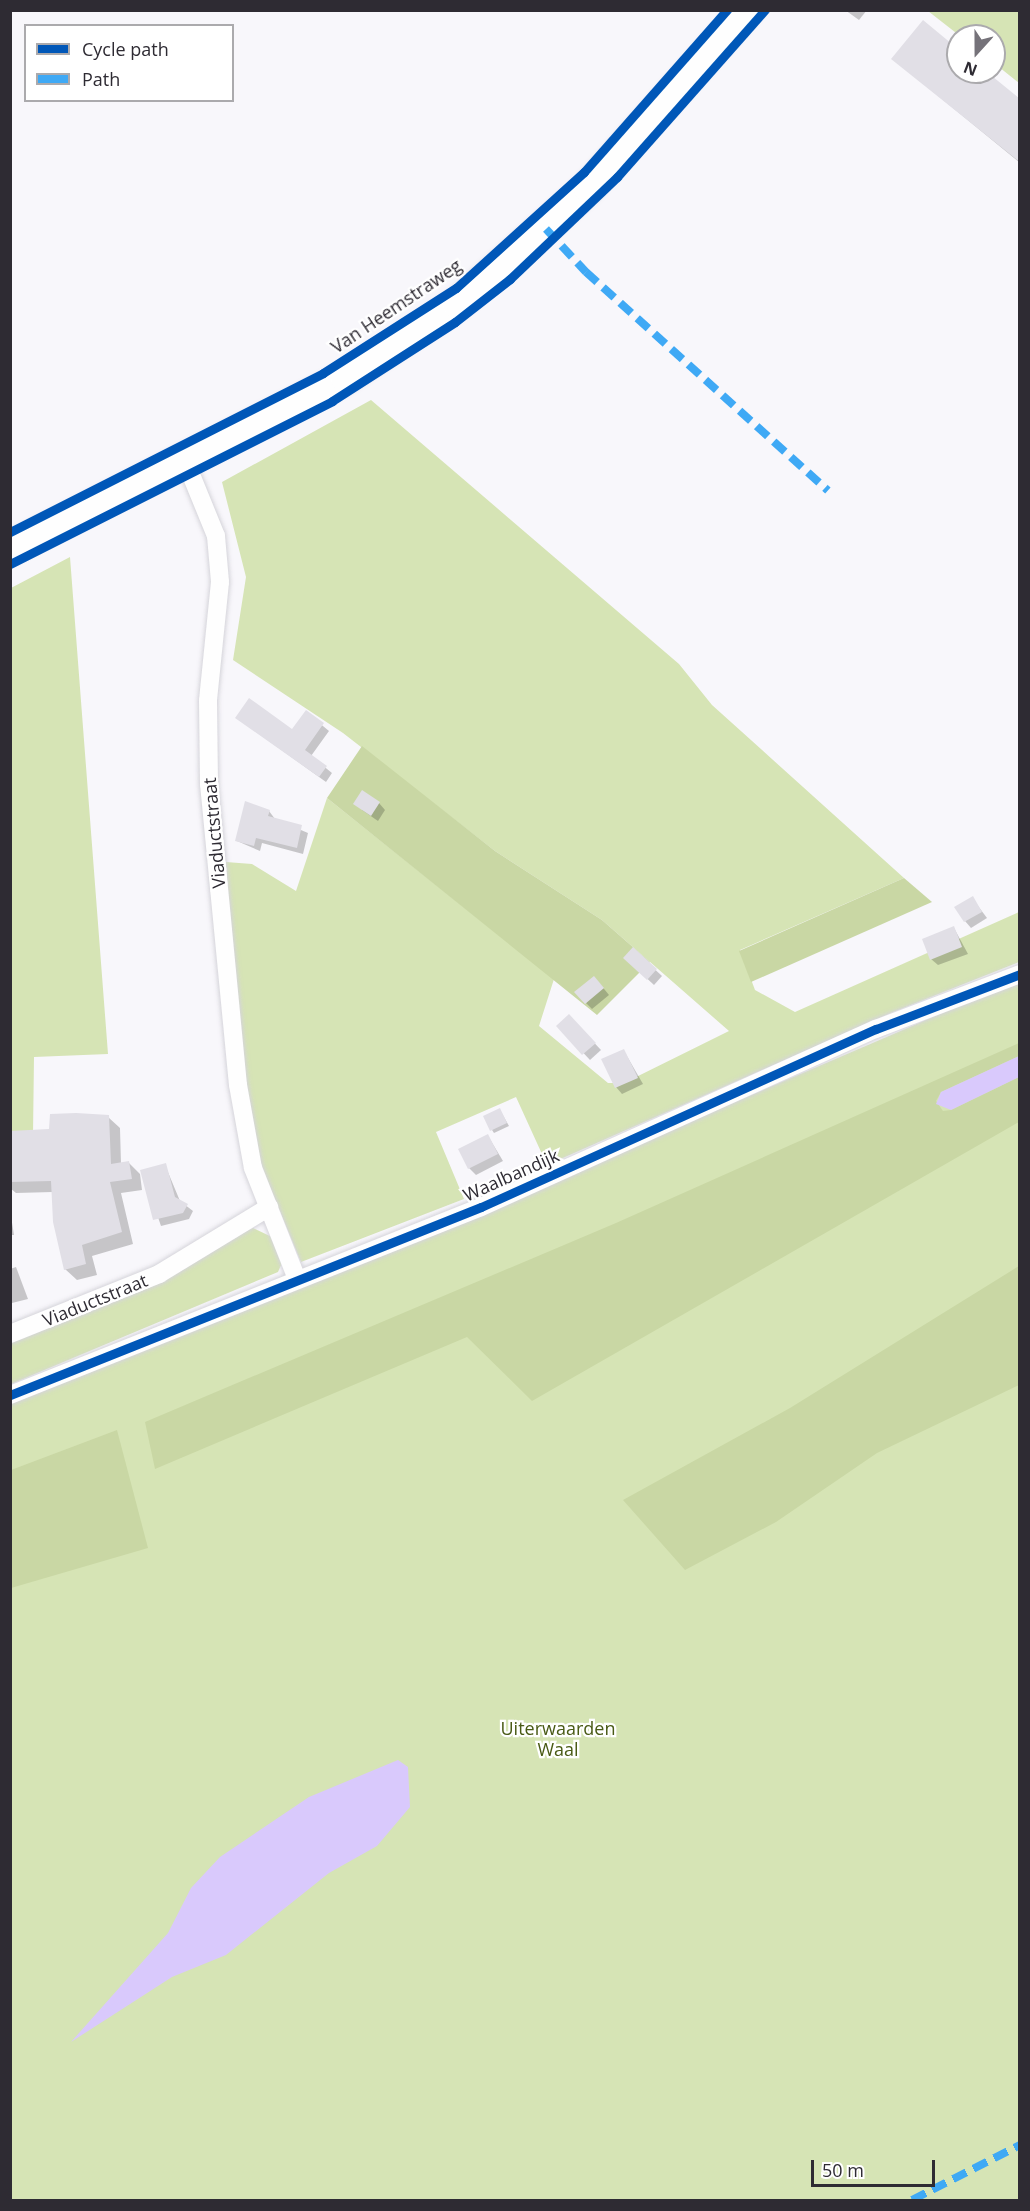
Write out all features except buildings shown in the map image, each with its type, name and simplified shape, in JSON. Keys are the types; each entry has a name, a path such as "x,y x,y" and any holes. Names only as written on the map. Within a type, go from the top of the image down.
{"main road":[{"name":"Van Heemstraweg","path":"10,548 345,378 457,304 588,188 747,10"}],"street":[{"name":"Viaductstraat","path":"185,460 216,536 220,582 208,700 209,784 238,1085 253,1168 297,1279"},
{"name":"Waalbandijk","path":"10,1395 297,1279 481,1208 876,1029 1020,974"},
{"name":"Viaductstraat","path":"10,1334 159,1274 269,1206"}],"green space":[{"path":"928,11 1019,11 1019,83 1006,73 1006,24 946,25"},
{"path":"371,400 679,664 712,705 904,878 740,950 755,990 795,1012 1019,912 1019,962 893,1012 547,1165 516,1097 436,1132 464,1199 301,1262 255,1151 230,956 226,862 252,864 296,891 327,798 554,979 539,1026 608,1083 624,1083 729,1031 602,920 495,851 343,733 233,660 246,577 222,482"},
{"path":"70,557 108,1054 34,1057 33,1135 11,1137 11,588"},
{"path":"362,746 495,851 602,920 650,962 597,1015 327,798"},
{"path":"904,878 932,902 751,982 739,951"},
{"name":"Uiterwaarden Waal","path":"1019,980 1019,2200 11,2200 11,1404 387,1252"},
{"path":"1019,1043 1019,1056 941,1092 936,1101 943,1111 951,1110 1019,1077 1019,1122 532,1401 467,1337 155,1469 145,1422 616,1223"},
{"path":"253,1228 272,1237 282,1263 278,1272 11,1384 11,1342"},
{"path":"1019,1266 1019,1385 877,1453 776,1522 685,1570 623,1500 790,1408"},
{"path":"117,1430 148,1548 11,1588 11,1470"}],"shaded area":[{"path":"1019,1056 1019,1077 951,1110 936,1104 941,1092"},
{"path":"398,1760 408,1767 410,1807 377,1846 329,1873 226,1955 172,1977 71,2042 168,1933 191,1888 220,1857 309,1797"}],"marked path":[{"path":"546,229 586,272 828,491"},
{"path":"912,2200 1020,2145"}],"cycle path":[{"path":"10,532 323,373 456,288 584,172 727,10"},
{"path":"10,564 332,401 455,322 510,279 617,177 765,10"},
{"path":"10,1395 481,1207 876,1029 1020,974"}]}
